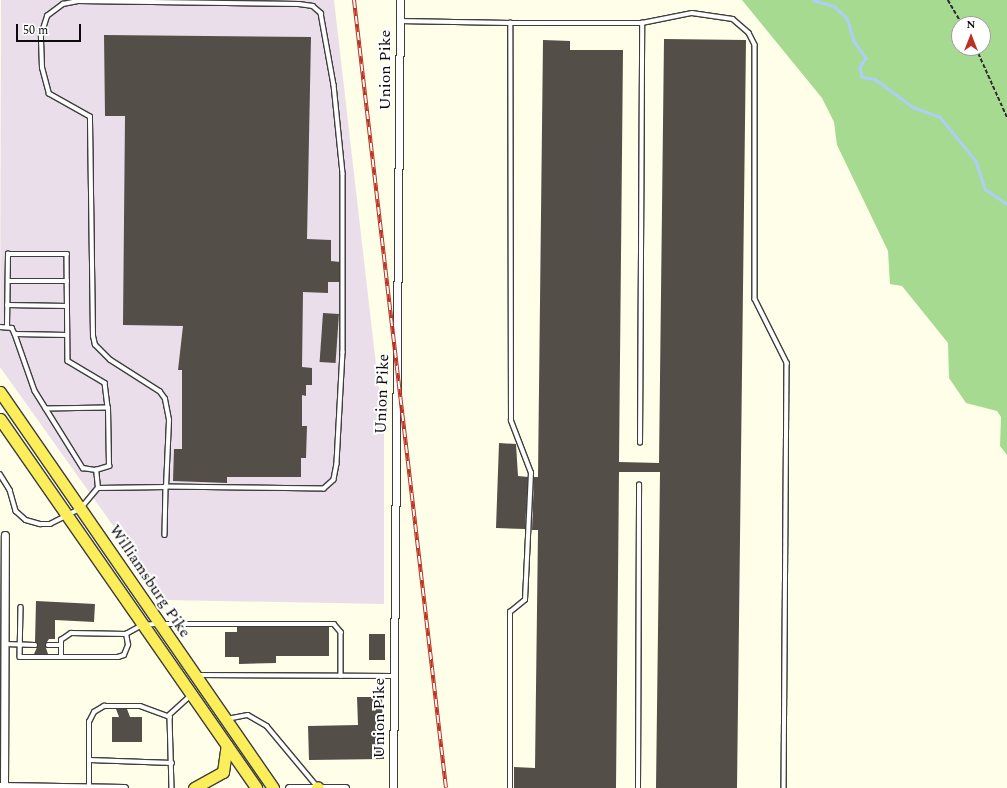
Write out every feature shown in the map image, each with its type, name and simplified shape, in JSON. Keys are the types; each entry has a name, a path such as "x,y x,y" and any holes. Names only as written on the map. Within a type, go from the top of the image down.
{"main road":[{"name":"Williamsburg Pike","path":"0,392 273,788"},
{"name":"Williamsburg Pike","path":"0,419 142,625 227,744 256,788"},
{"path":"194,788 223,772 227,744"}],"street":[{"name":"Union Pike","path":"393,788 400,0"},
{"path":"5,535 5,644 2,787 124,788"},
{"path":"289,788 345,788"}],"lane":[{"path":"98,488 166,487 324,489 334,480 343,352 343,174 327,35 321,13 313,6 78,1 53,9 44,25 42,68 49,94 84,111 92,128 95,345 110,360 160,392 165,399 169,420 166,487 165,535"},
{"path":"400,21 642,23 692,13 733,19 749,34 755,45 755,299 787,363 784,788"},
{"path":"510,23 511,421 531,473 525,600 510,612 510,788"},
{"path":"640,443 642,23"},
{"path":"8,254 67,254 68,361 105,383 108,408 109,466 96,470 83,468 35,391 16,334 7,326 8,281 8,254"},
{"path":"8,281 67,281"},
{"path":"7,305 67,306"},
{"path":"0,327 7,326"},
{"path":"16,334 67,335"},
{"path":"46,409 108,408"},
{"path":"0,474 10,490 16,511 26,520 50,524 81,508 98,488 96,470"},
{"path":"638,788 639,485"},
{"path":"21,607 20,657 118,657 124,654 128,645 126,634"},
{"path":"61,657 61,644 64,636 71,633 126,634 142,625 160,624 334,624 341,632 341,676"},
{"path":"5,644 35,645"},
{"path":"48,645 61,644"},
{"path":"196,675 393,676"},
{"path":"168,716 191,695"},
{"path":"89,788 89,722 94,712 104,706 140,706 168,716"},
{"path":"227,720 248,715 267,726 317,788"},
{"path":"168,716 172,763 172,788"},
{"path":"90,760 172,763"}],"path":[{"path":"948,0 957,16"},
{"path":"980,56 1007,117"}],"shaded area":[{"path":"1,0 334,0 384,434 384,604 166,600 0,367"}],"green space":[{"path":"742,0 1007,0 1007,455 1000,446 1001,417 997,411 966,403 949,378 948,343 902,286 890,284 888,251 837,145 834,122 822,98"}],"building":[{"path":"104,35 311,37 307,239 331,240 331,261 340,262 340,282 328,282 328,293 303,292 302,367 312,368 312,385 306,385 306,396 302,395 302,426 307,426 306,458 301,458 301,477 227,477 227,483 173,481 174,449 182,449 182,370 178,370 183,326 123,325 125,116 105,116"},
{"path":"664,39 746,40 737,788 656,788 660,472 619,472 616,788 514,788 514,767 535,768 538,530 532,530 534,477 538,477 543,40 570,41 570,50 623,50 619,462 659,463"},
{"path":"323,313 339,314 336,363 320,362"},
{"path":"499,443 516,444 518,476 528,477 525,529 496,528"},
{"path":"36,601 95,604 94,622 55,620 55,639 49,639 45,645 48,654 34,654 38,645 35,642"},
{"path":"237,627 329,627 329,656 276,656 276,663 239,664 239,657 225,657 225,632 237,632"},
{"path":"369,634 385,634 385,660 369,660"},
{"path":"357,697 382,697 384,759 309,760 308,726 358,725"},
{"path":"116,709 127,709 130,717 142,717 142,742 112,742 112,717 119,717"}],"waterway":[{"path":"813,0 834,6 847,18 854,41 866,58 860,67 862,77 875,79 913,107 940,117 976,161 985,189 1007,204"}],"railway":[{"path":"354,0 446,788"}]}
